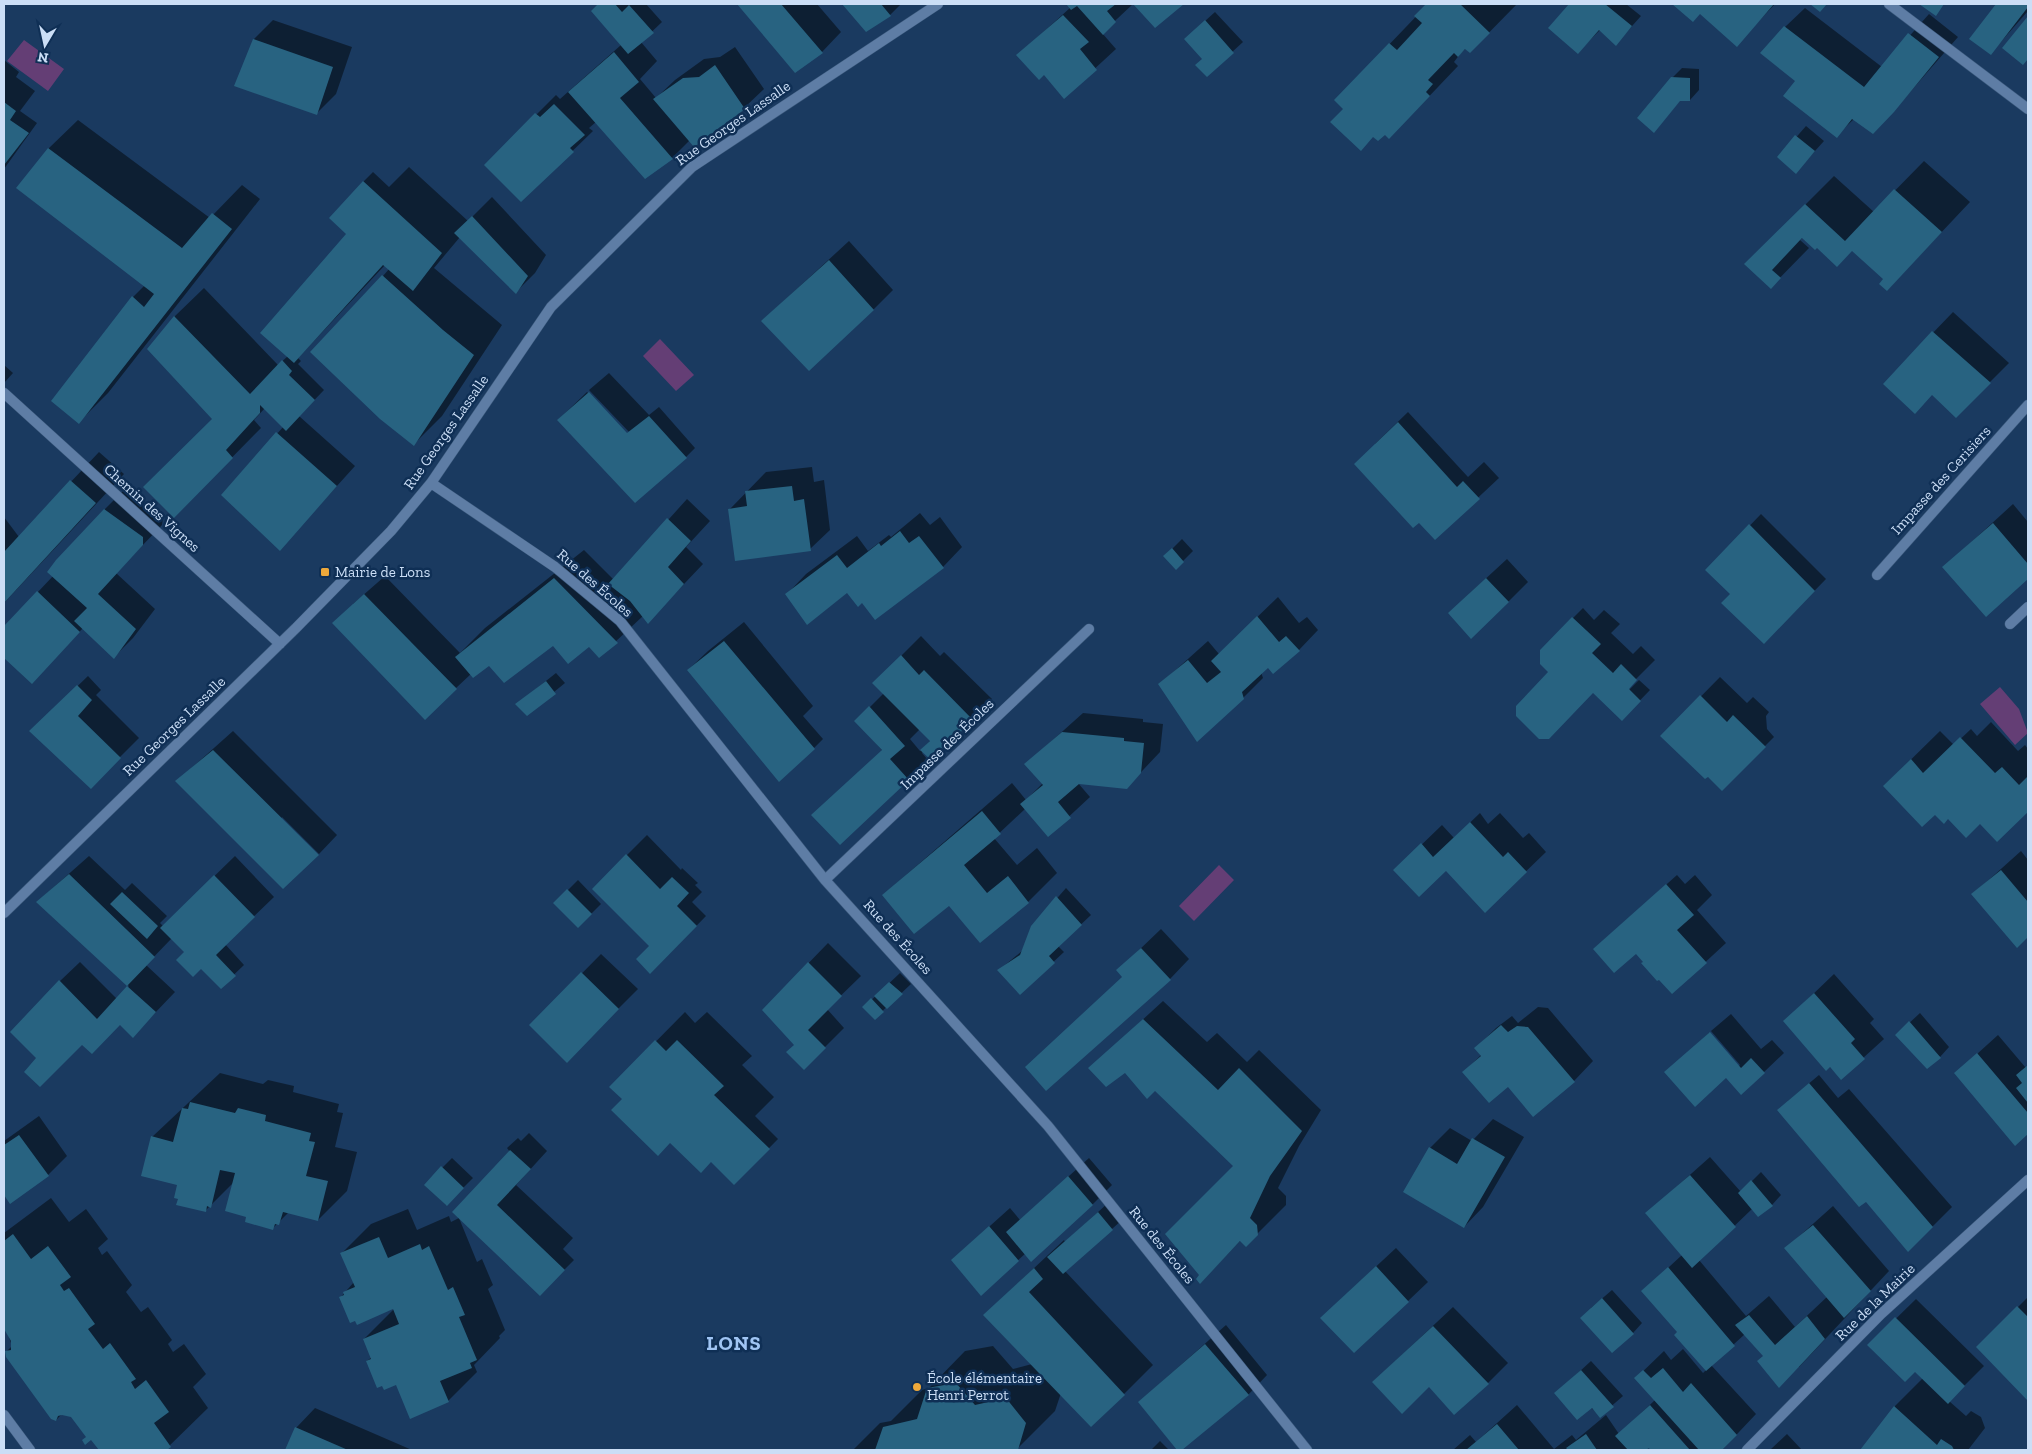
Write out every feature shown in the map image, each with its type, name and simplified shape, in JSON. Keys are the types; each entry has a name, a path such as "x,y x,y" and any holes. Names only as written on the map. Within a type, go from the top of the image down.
{"street":[{"name":"Rue Georges Lassalle","path":"4,913 280,644 391,531 431,483 550,307 692,167 938,4"},
{"path":"1889,4 2028,109"},
{"name":"Chemin des Vignes","path":"4,393 280,644"},
{"name":"Impasse des Cerisiers","path":"1877,575 2028,405"},
{"name":"Rue des Écoles","path":"431,483 555,567 620,621 825,880 1048,1126 1307,1450"},
{"path":"2010,624 2028,607"},
{"name":"Impasse des Écoles","path":"825,880 1089,629"},
{"name":"Rue de la Mairie","path":"1747,1450 1881,1314 2028,1180"},
{"path":"4,1414 30,1450"}],"shaded area":[{"path":"24,40 64,69 48,91 7,61"},
{"path":"660,339 694,375 676,391 643,356"},
{"path":"2000,687 2019,709 2028,733 2015,745 1980,704"},
{"path":"1219,865 1234,880 1194,921 1179,906"}],"building":[{"path":"598,4 615,4 622,12 629,5 654,33 628,54 591,11"},
{"path":"737,4 781,4 823,53 795,73"},
{"path":"842,4 881,4 891,16 866,32"},
{"path":"1066,4 1116,4 1107,11 1116,22 1103,35 1077,6 1071,10"},
{"path":"1133,4 1184,4 1155,28"},
{"path":"1426,4 1460,4 1490,33 1470,53 1465,49 1458,57 1454,53 1428,80 1433,84 1426,92 1430,96 1389,139 1385,135 1378,141 1373,137 1361,151 1330,122 1343,109 1334,100 1389,43 1397,50 1422,23 1414,16"},
{"path":"1569,4 1605,4 1632,26 1616,46 1599,30 1578,54 1548,28"},
{"path":"1672,4 1774,4 1737,47 1700,14 1693,22"},
{"path":"1810,4 1827,4 1820,12"},
{"path":"1919,4 1944,4 1936,16"},
{"path":"1996,4 2028,4 2028,7 1991,55 1969,39"},
{"path":"1063,15 1089,42 1080,49 1097,70 1064,99 1044,75 1039,80 1016,55"},
{"path":"2028,16 2028,59 2023,65 2002,48"},
{"path":"1205,20 1234,53 1207,77 1195,65 1202,59 1184,39"},
{"path":"1784,26 1864,87 1908,33 1939,57 1894,112 1873,134 1852,119 1837,138 1783,96 1795,81 1760,53"},
{"path":"253,39 333,67 317,115 234,86"},
{"path":"614,52 639,82 620,98 673,159 645,179 568,92"},
{"path":"715,65 745,109 694,147 653,99 683,78 699,77"},
{"path":"1671,77 1690,78 1690,101 1680,101 1654,133 1637,118"},
{"path":"4,102 16,111 10,120 29,133 4,165"},
{"path":"554,104 585,135 570,148 574,152 521,202 484,165 535,113 540,117"},
{"path":"1795,135 1815,151 1796,174 1777,157"},
{"path":"48,148 182,248 212,213 232,229 79,424 51,401 132,296 144,307 154,294 16,188"},
{"path":"363,181 442,253 413,291 383,265 294,363 260,333 346,234 329,218"},
{"path":"1894,189 1942,232 1887,291 1879,284 1883,279 1852,251 1837,267 1817,248 1815,250 1802,238 1772,270 1781,278 1771,289 1744,264 1805,204 1845,241"},
{"path":"472,216 528,276 516,294 454,233"},
{"path":"829,260 874,310 809,371 761,321"},
{"path":"382,275 474,355 414,446 380,419 310,352"},
{"path":"174,316 250,394 282,360 292,371 289,375 315,400 286,431 260,405 260,413 226,450 233,458 174,518 143,487 212,419 147,349"},
{"path":"1932,331 1991,383 1956,418 1932,395 1915,414 1883,384"},
{"path":"589,392 627,433 649,416 687,458 635,503 557,420"},
{"path":"1398,422 1457,487 1463,481 1480,499 1435,540 1419,523 1413,528 1354,464"},
{"path":"276,432 337,486 280,551 221,495"},
{"path":"70,480 96,503 4,603 4,552"},
{"path":"792,486 794,501 804,499 811,551 735,561 728,509 747,506 745,491"},
{"path":"104,509 143,537 143,545 98,594 136,629 114,659 74,621 87,608 47,572"},
{"path":"667,518 691,541 668,567 684,584 648,624 630,601 608,584"},
{"path":"1993,523 2028,564 2028,579 1986,617 1942,567"},
{"path":"1749,524 1815,591 1764,644 1721,603 1730,594 1705,570"},
{"path":"900,531 909,543 919,536 944,568 875,620 862,603 858,607 847,593 807,625 785,594 837,555 847,568 879,543 881,546"},
{"path":"1172,548 1184,562 1176,570 1163,556"},
{"path":"554,578 618,643 599,658 589,647 568,664 553,646 504,683 489,666 473,678 455,657"},
{"path":"1486,578 1509,602 1471,639 1448,613"},
{"path":"37,591 80,632 32,684 4,658 4,626"},
{"path":"364,594 457,689 425,720 332,623"},
{"path":"1257,616 1279,642 1286,636 1300,651 1273,674 1268,668 1242,692 1244,699 1197,742 1158,684 1188,660 1207,683 1221,672 1211,661"},
{"path":"1572,617 1601,644 1592,653 1613,673 1621,664 1637,680 1629,689 1641,701 1622,721 1593,693 1549,739 1539,739 1516,716 1516,706 1548,672 1540,664 1540,650"},
{"path":"724,641 815,749 779,782 687,670"},
{"path":"901,655 919,675 924,670 973,720 931,760 920,750 930,741 872,683"},
{"path":"546,681 556,694 527,716 515,704"},
{"path":"77,685 92,700 78,716 121,758 91,789 29,731"},
{"path":"1700,695 1727,722 1733,715 1766,747 1722,791 1708,777 1705,779 1660,736"},
{"path":"869,706 905,746 890,759 909,780 840,845 811,815 882,750 854,721"},
{"path":"1062,732 1124,738 1124,741 1144,743 1141,773 1127,789 1079,784 1058,802 1071,818 1048,837 1020,804 1043,785 1024,764"},
{"path":"1960,737 1995,773 2002,767 2019,785 2028,776 2028,812 1997,842 1980,824 1966,838 1948,819 1944,824 1935,815 1922,827 1883,786 1911,759 1923,773"},
{"path":"213,750 319,855 283,889 175,781"},
{"path":"982,811 1001,834 964,865 987,893 1008,876 1029,903 980,943 949,906 914,934 882,895"},
{"path":"1470,822 1503,857 1508,852 1527,872 1485,913 1446,871 1419,897 1393,870 1421,843 1433,857"},
{"path":"626,854 660,889 672,877 689,893 677,906 697,926 650,974 636,959 649,946 592,889"},
{"path":"2001,870 2028,902 2028,937 2017,948 1971,894"},
{"path":"69,874 155,957 127,986 36,902"},
{"path":"214,875 255,917 216,955 236,976 221,989 201,969 193,977 176,960 184,952 160,928"},
{"path":"1666,884 1694,915 1677,930 1707,963 1672,994 1659,980 1657,981 1641,963 1643,962 1636,954 1614,973 1593,949"},
{"path":"567,889 592,914 578,928 553,903"},
{"path":"122,892 158,926 147,939 110,904"},
{"path":"1056,896 1082,925 1049,956 1055,963 1020,995 997,970 1020,955 1031,926"},
{"path":"1141,948 1171,980 1046,1091 1025,1067 1122,977 1116,970"},
{"path":"808,962 842,996 808,1030 826,1048 804,1070 786,1052 794,1045 762,1010"},
{"path":"581,972 619,1009 567,1063 529,1025"},
{"path":"59,980 97,1019 127,986 156,1012 133,1038 120,1025 92,1054 82,1045 40,1087 24,1072 36,1058 10,1032"},
{"path":"889,982 903,994 887,1009 874,996"},
{"path":"1814,993 1855,1039 1851,1043 1865,1059 1841,1080 1830,1067 1826,1071 1783,1021"},
{"path":"871,998 884,1012 875,1020 862,1007"},
{"path":"1143,1019 1218,1090 1239,1068 1302,1131 1270,1176 1250,1218 1257,1225 1258,1235 1246,1247 1240,1241 1200,1284 1196,1279 1199,1275 1165,1234 1233,1166 1155,1091 1147,1099 1125,1073 1106,1087 1088,1068"},
{"path":"1909,1021 1941,1058 1927,1069 1895,1035"},
{"path":"1501,1025 1508,1032 1517,1026 1528,1027 1575,1082 1533,1117 1508,1087 1489,1103 1462,1072 1481,1056 1474,1048"},
{"path":"1710,1032 1741,1068 1751,1058 1765,1073 1741,1095 1726,1078 1695,1107 1664,1072"},
{"path":"655,1040 666,1051 677,1040 724,1086 714,1095 770,1149 734,1185 711,1162 701,1173 670,1143 658,1156 611,1110 622,1099 609,1087"},
{"path":"1977,1053 2028,1113 2028,1134 2015,1146 1954,1073"},
{"path":"2028,1065 2028,1103 2016,1088 2022,1083 2016,1075"},
{"path":"1809,1083 1933,1227 1908,1252 1866,1202 1859,1207 1777,1110"},
{"path":"190,1102 235,1113 238,1108 266,1115 265,1121 311,1133 309,1141 315,1142 306,1176 328,1181 318,1221 283,1212 279,1225 275,1224 273,1230 245,1222 246,1217 225,1211 235,1173 220,1170 211,1208 207,1206 206,1212 176,1205 178,1199 174,1198 177,1185 141,1176 151,1136 173,1142 182,1108 188,1109"},
{"path":"19,1135 49,1176 10,1204 4,1195 4,1145"},
{"path":"1472,1138 1505,1157 1464,1228 1403,1192 1429,1147 1457,1164"},
{"path":"510,1150 531,1169 497,1205 565,1270 540,1296 452,1212"},
{"path":"441,1166 464,1188 447,1206 424,1185"},
{"path":"1690,1175 1736,1227 1692,1268 1645,1213"},
{"path":"1068,1176 1093,1205 1031,1262 1006,1232"},
{"path":"1751,1180 1773,1206 1758,1217 1738,1193"},
{"path":"1098,1212 1113,1230 1063,1274 1047,1257"},
{"path":"1813,1225 1871,1291 1844,1318 1784,1248"},
{"path":"989,1226 1019,1261 981,1296 951,1260"},
{"path":"13,1234 31,1259 48,1246 71,1277 60,1285 64,1291 69,1288 95,1324 88,1329 103,1349 110,1343 136,1379 131,1382 135,1389 146,1380 169,1412 154,1423 171,1447 167,1450 99,1450 91,1440 85,1445 82,1440 86,1437 71,1417 62,1415 58,1416 56,1421 51,1419 6,1357 5,1351 11,1350 11,1341 4,1329 4,1241"},
{"path":"379,1237 388,1258 420,1244 422,1250 429,1246 448,1290 453,1287 465,1315 459,1317 477,1360 470,1363 472,1368 440,1381 449,1402 410,1419 396,1385 384,1390 382,1386 377,1388 366,1361 371,1359 363,1339 399,1324 393,1309 357,1325 355,1321 350,1323 339,1297 344,1295 343,1292 355,1287 340,1253"},
{"path":"1376,1266 1409,1302 1354,1353 1320,1318"},
{"path":"1668,1267 1735,1346 1706,1371 1674,1335 1677,1332 1641,1291"},
{"path":"1034,1268 1043,1279 1029,1292 1125,1395 1091,1427 983,1315"},
{"path":"1602,1298 1634,1334 1612,1353 1580,1318"},
{"path":"2017,1306 2028,1317 2028,1401 1976,1347"},
{"path":"1749,1315 1775,1345 1807,1316 1825,1339 1779,1388 1757,1361 1763,1356 1735,1325"},
{"path":"1895,1317 1965,1386 1948,1404 1915,1372 1905,1382 1867,1345"},
{"path":"1433,1326 1489,1384 1454,1415 1429,1387 1402,1414 1372,1382"},
{"path":"1205,1344 1249,1395 1182,1450 1177,1450 1138,1402"},
{"path":"1663,1368 1683,1392 1691,1383 1737,1435 1722,1450 1699,1450 1634,1378 1643,1370 1651,1378"},
{"path":"1581,1370 1614,1407 1600,1418 1592,1408 1577,1420 1554,1393"},
{"path":"956,1383 975,1405 1006,1398 1026,1423 1018,1450 875,1450 883,1427 917,1419 927,1388"},
{"path":"1650,1405 1690,1450 1650,1450 1649,1448 1646,1450 1628,1450 1615,1436"},
{"path":"1894,1406 1937,1445 1941,1439 1952,1446 1954,1450 1860,1450"},
{"path":"1497,1424 1519,1450 1466,1450"},
{"path":"295,1427 348,1450 285,1450"},
{"path":"1586,1434 1597,1450 1568,1450 1566,1448"}],"place":[{"name":"Mairie de Lons","path":"325,572"},
{"name":"École élémentaire Henri Perrot","path":"917,1387"}],"district":[{"name":"LONS","path":"734,1343"}]}
